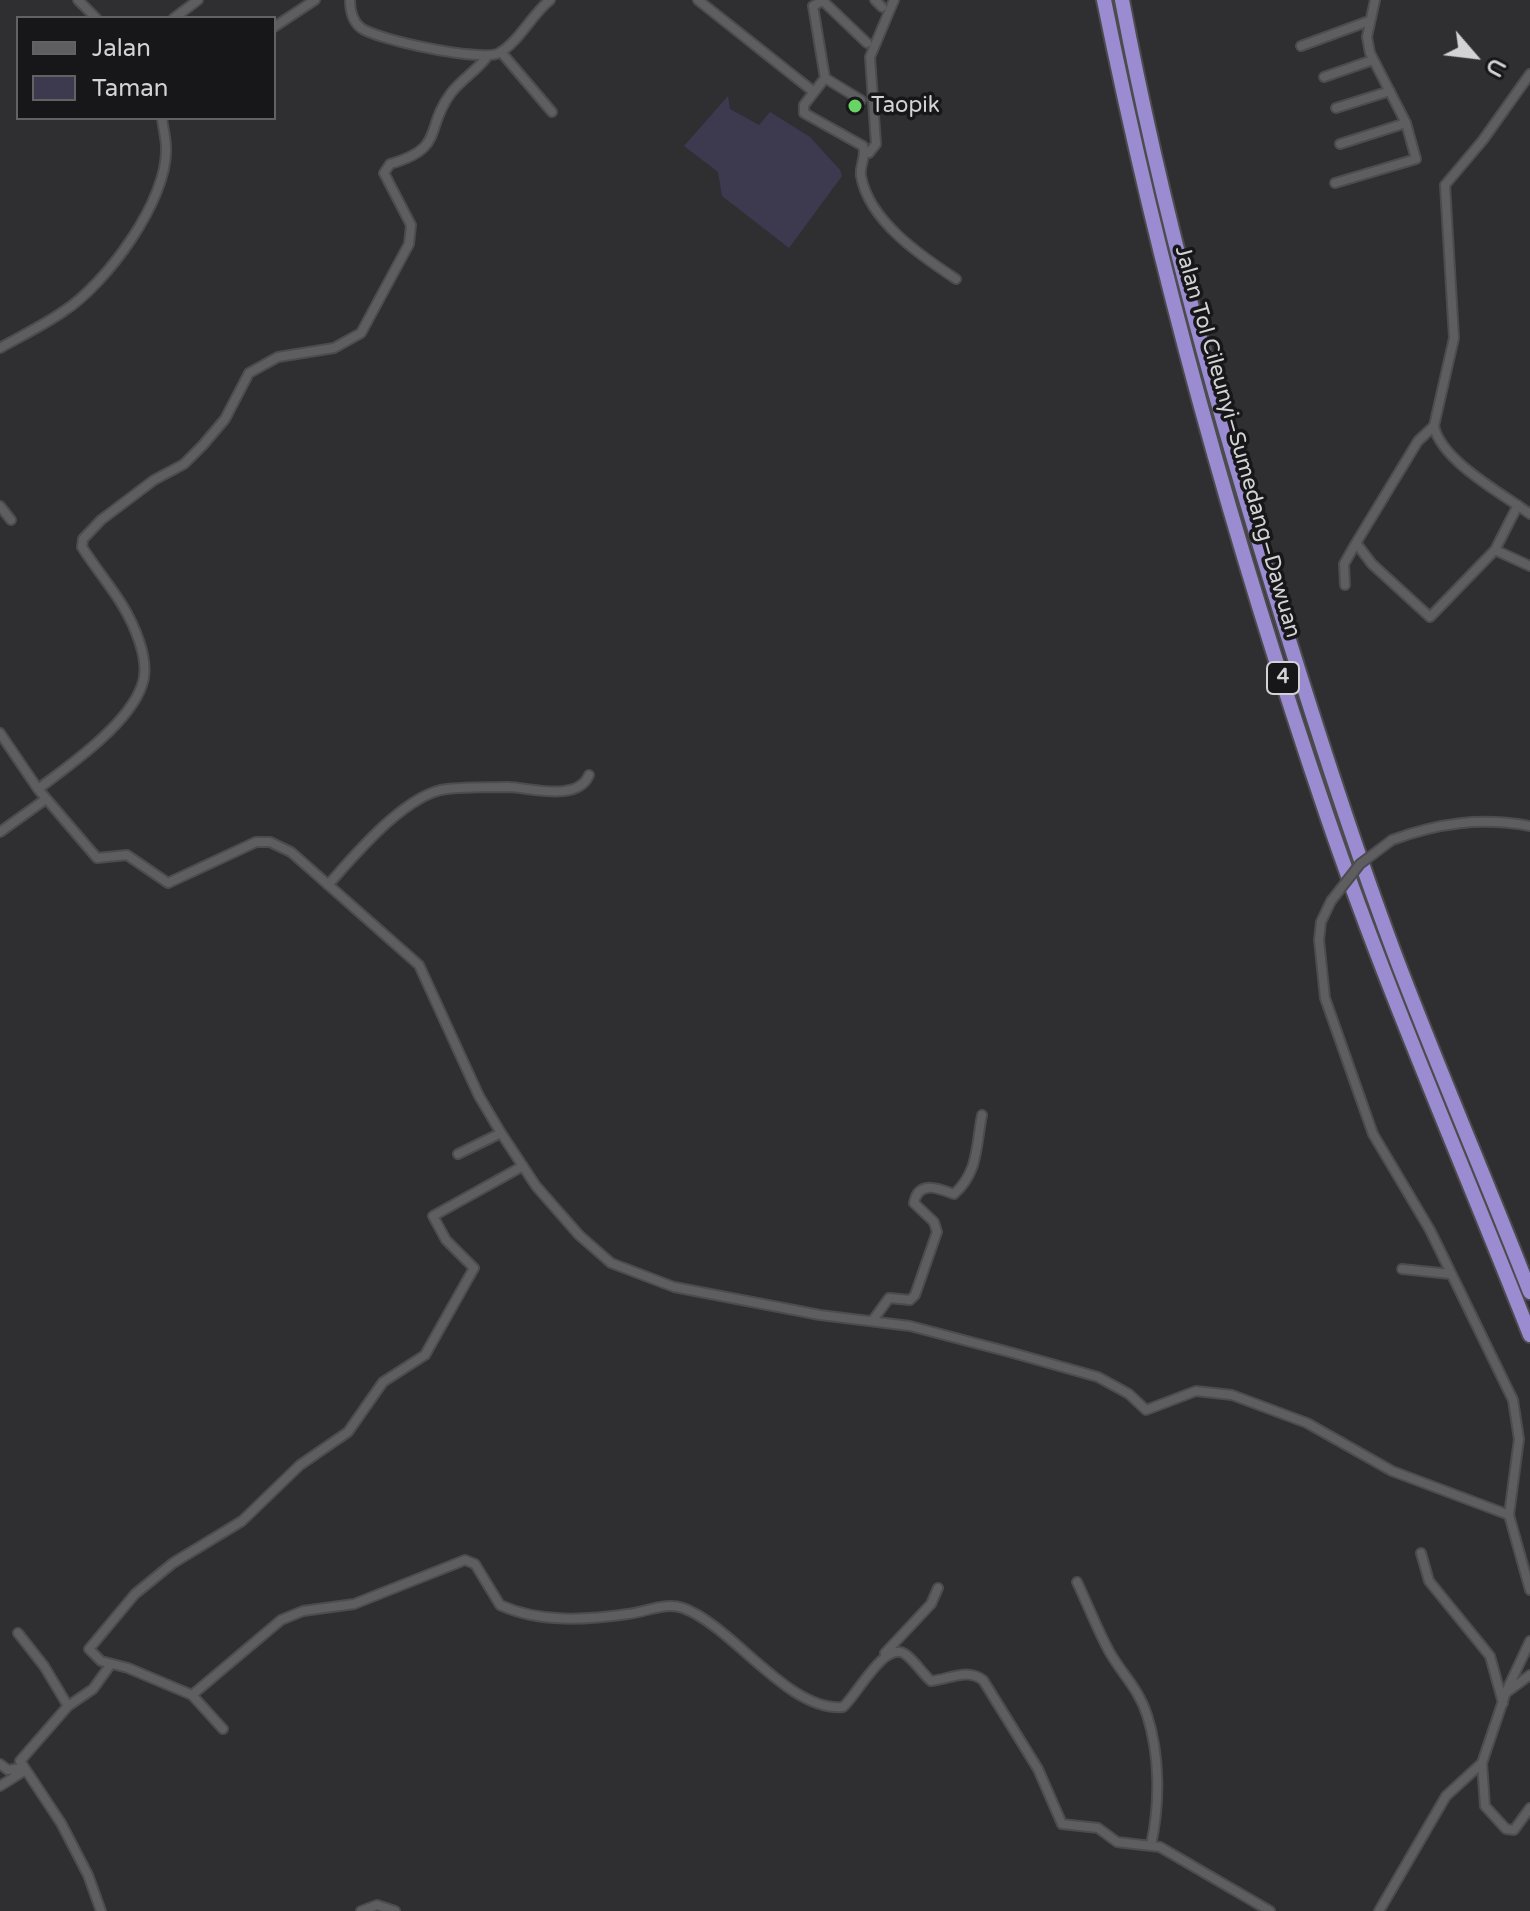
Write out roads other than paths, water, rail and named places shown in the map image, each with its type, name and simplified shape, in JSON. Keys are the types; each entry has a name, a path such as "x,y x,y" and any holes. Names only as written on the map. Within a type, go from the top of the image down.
{"highway":[{"name":"Jalan Tol Cileunyi–Sumedang–Dawuan","path":"1104,0 1177,323 1260,605 1328,817 1530,1335"},
{"name":"Jalan Tol Cileunyi–Sumedang–Dawuan","path":"1122,0 1161,189 1194,320 1230,450 1339,798 1398,963 1530,1292"}],"street":[{"path":"78,0 94,16"},
{"path":"178,16 198,0"},
{"path":"276,26 315,0"},
{"path":"349,0 353,18 362,29 401,41 486,58"},
{"path":"38,789 111,727 131,705 144,677 140,645 122,605 82,547 83,539 143,488 194,455 225,419 249,373 278,357 334,348 361,333 409,244 411,225 384,173 390,164 405,161 429,145 448,97 486,58 501,52 550,0"},
{"path":"698,0 814,92"},
{"path":"867,43 824,0 812,3 825,78 802,109 869,153 876,144 870,57 894,0"},
{"path":"1335,183 1416,159 1406,123 1373,60 1367,37 1375,0"},
{"path":"1301,46 1369,21"},
{"path":"501,52 552,112"},
{"path":"1324,77 1373,60"},
{"path":"1345,585 1344,564 1413,449 1434,426 1454,338 1445,185 1483,140 1530,74"},
{"path":"825,78 861,100"},
{"path":"1336,108 1390,91"},
{"path":"0,348 66,310 100,281 136,233 161,179 167,150 162,120"},
{"path":"1340,144 1406,123"},
{"path":"865,151 860,174 882,217 921,254 956,279"},
{"path":"1434,426 1446,447 1473,475 1530,514"},
{"path":"1356,543 1372,564 1430,617 1495,550 1518,505"},
{"path":"0,506 11,520"},
{"path":"1495,550 1530,566"},
{"path":"0,733 38,789 94,857 131,857 169,883 261,841 291,852 419,965 472,1082 501,1133 523,1166 579,1235 621,1269 674,1287 820,1315 910,1326 1098,1377 1129,1394 1146,1410 1196,1391 1250,1400 1307,1423 1392,1471 1509,1515"},
{"path":"328,885 379,831 432,794 449,789 506,787 563,791 586,782 589,775"},
{"path":"0,832 46,799"},
{"path":"1530,826 1475,820 1424,828 1392,840 1360,864 1331,901 1321,922 1319,940 1325,998 1373,1134 1430,1230 1513,1400 1519,1439 1509,1515 1530,1590"},
{"path":"873,1320 889,1298 910,1300 915,1295 937,1232 934,1222 914,1203 914,1197 931,1186 954,1194 960,1189 979,1151 982,1115"},
{"path":"458,1154 501,1133"},
{"path":"223,1729 192,1695 144,1674 97,1659 89,1649 135,1594 173,1563 242,1521 300,1465 348,1432 383,1382 425,1355 474,1268 446,1240 433,1216 523,1166"},
{"path":"1402,1269 1450,1274"},
{"path":"1421,1553 1429,1581 1490,1656 1503,1703"},
{"path":"192,1695 281,1620 303,1611 354,1604 465,1560 475,1564 500,1605 532,1615 575,1618 629,1614 664,1606 686,1609 792,1687 825,1706 843,1707 885,1654 931,1604 938,1588"},
{"path":"1077,1582 1110,1653 1131,1679 1148,1715 1157,1782 1151,1845"},
{"path":"18,1633 44,1666 68,1706"},
{"path":"1530,1641 1506,1692 1482,1763 1485,1806 1506,1829 1514,1830 1530,1808"},
{"path":"885,1654 904,1653 931,1681 968,1673 981,1678 1038,1769 1062,1824 1098,1828 1117,1842 1151,1845 1166,1850 1270,1911"},
{"path":"101,1911 88,1875 61,1823 20,1761 25,1751 68,1706 93,1689 111,1664"},
{"path":"1506,1692 1530,1675"},
{"path":"1379,1911 1446,1796 1482,1763"},
{"path":"0,1764 8,1770 23,1769"},
{"path":"0,1786 23,1769"},
{"path":"361,1911 377,1905 395,1911"}],"place":[{"name":"Taopik","path":"855,106"}]}
